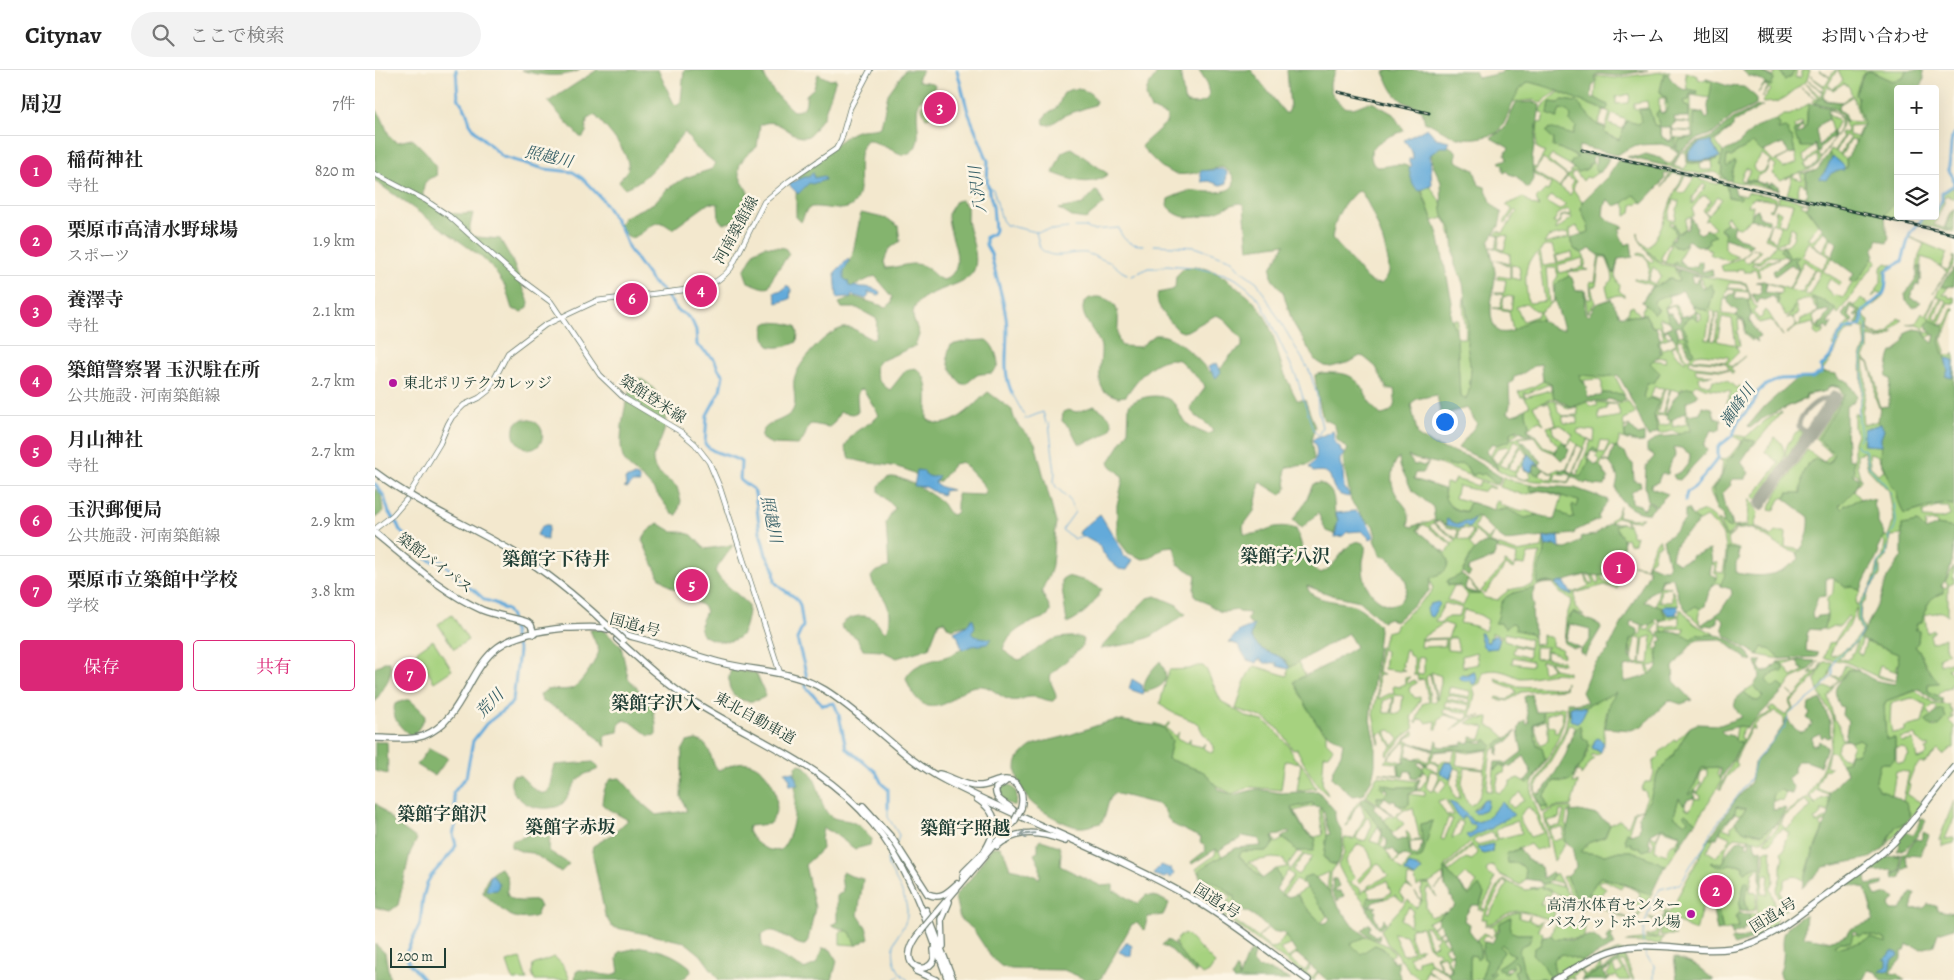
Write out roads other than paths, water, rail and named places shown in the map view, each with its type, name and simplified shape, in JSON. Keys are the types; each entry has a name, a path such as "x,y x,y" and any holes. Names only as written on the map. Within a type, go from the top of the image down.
{"highway":[{"name":"東北自動車道","path":"378,476 423,508 517,557 548,578 584,605 647,667 687,697 792,756 826,778 865,814 890,841"},
{"name":"築館バイパス","path":"375,532 427,576 462,600 484,611 527,622 531,625 534,634"},
{"name":"国道4号","path":"375,738 420,737 436,729 451,714 488,657 500,646 514,639 565,628 603,628 723,663 801,678 833,695 907,753 917,764 1091,849 1105,854"},
{"name":"東北自動車道","path":"620,640 689,695 805,760 836,782 863,806 896,849 921,898 951,979"},
{"name":"国道4号","path":"1555,980 1608,952 1642,946 1724,950 1751,944 1772,934 1884,852 1903,832 1954,767"},
{"name":"国道4号","path":"937,774 1017,809 1182,893 1216,913 1308,980"},
{"path":"937,774 978,787 1004,780 1013,782 1019,787 1022,794 1014,819 965,874 943,913 941,927 942,943 951,979"},
{"path":"937,774 943,781 978,799 990,809 995,822 995,828 991,840 981,856"},
{"path":"1007,782 1016,787 1020,796 1017,809 998,798 996,788 1001,783 1007,782"},
{"path":"981,856 1006,840 1029,833 1047,834 1091,849"},
{"name":"東北自動車道","path":"896,849 932,938 951,979"},
{"path":"896,849 928,894 933,897 942,896 959,885"},
{"path":"937,980 916,971 908,962 907,951 909,944 959,885"},
{"path":"921,929 912,943 909,952 911,963 919,970 927,970 934,964 935,955 932,938"}],"main road":[{"name":"河南築館線","path":"410,493 440,443 448,424 460,408 479,398 488,390 511,350 545,325 596,302 708,286 724,276 731,268 764,202 789,181 832,153 839,145 850,108 870,70"},
{"name":"築館登米線","path":"375,174 425,200 449,216 516,276 551,302 562,316 592,366 607,384 639,408 681,432 695,444 705,457 720,488 780,673"},
{"path":"375,532 393,516 405,500"}],"water":[{"path":"1427,128 1436,138 1449,141 1448,147 1440,147 1430,155 1432,185 1419,191 1413,185 1409,170 1412,164 1409,163 1409,159 1413,159 1412,153 1404,140"},
{"path":"1710,141 1720,157 1689,160 1689,152 1700,143"},
{"path":"1832,157 1844,166 1844,170 1831,173 1826,180 1819,179 1826,170"},
{"path":"1222,169 1227,172 1226,184 1220,185 1209,181 1202,182 1200,171"},
{"path":"813,172 814,178 824,176 825,180 812,184 809,183 798,194 788,184 809,177"},
{"path":"848,259 844,279 848,281 849,286 873,288 880,292 879,295 868,292 869,296 866,299 852,295 850,299 846,297 837,298 835,272"},
{"path":"787,285 791,289 790,299 777,303 774,292 783,290"},
{"path":"1945,358 1954,361 1952,378 1945,376 1948,371"},
{"path":"1217,363 1221,372 1216,378 1208,367"},
{"path":"1881,424 1884,430 1881,446 1864,445 1864,429"},
{"path":"1333,431 1335,443 1340,447 1341,452 1345,453 1340,459 1340,464 1343,472 1344,487 1349,497 1338,493 1329,474 1321,471 1313,472 1309,467 1317,454 1312,440"},
{"path":"1528,454 1539,465 1535,464 1531,472 1524,469 1523,464"},
{"path":"917,470 924,471 925,475 932,477 939,476 935,483 952,490 943,491 943,495 926,487 914,486"},
{"path":"634,476 638,477 640,483 632,483 628,488 624,487 626,486 625,479"},
{"path":"1355,511 1366,522 1374,537 1370,539 1362,531 1347,532 1343,536 1335,537 1338,520 1336,513"},
{"path":"1100,514 1120,547 1123,556 1133,560 1127,570 1119,569 1106,558 1099,545 1079,534"},
{"path":"1475,517 1470,528 1465,525 1461,528 1447,525 1446,520 1460,524 1464,521 1469,522"},
{"path":"549,525 547,540 537,535 541,527"},
{"path":"1559,536 1560,547 1554,545 1546,547 1544,538"},
{"path":"1564,581 1572,595 1563,592 1555,584"},
{"path":"1438,602 1440,604 1432,617 1429,616 1427,609 1430,604"},
{"path":"1677,606 1679,610 1676,612 1677,614 1668,615 1662,607"},
{"path":"973,618 975,627 971,633 974,636 992,639 987,644 972,646 962,650 958,637 954,632 966,626"},
{"path":"1254,625 1251,637 1256,644 1266,651 1281,657 1289,669 1277,666 1277,663 1265,663 1260,659 1257,663 1247,660 1238,645 1229,642 1239,631"},
{"path":"1479,633 1482,633 1486,642 1489,642 1490,637 1491,639 1493,636 1497,636 1500,639 1497,648 1486,649 1483,646"},
{"path":"1473,671 1477,679 1475,684 1472,684 1470,680 1464,681 1458,677 1462,674 1467,675"},
{"path":"1132,679 1142,685 1143,694 1129,689"},
{"path":"1574,706 1585,707 1586,709 1578,723 1571,720 1570,708"},
{"path":"1598,738 1604,743 1601,752 1592,748 1595,740"},
{"path":"1445,762 1452,763 1454,768 1450,779 1440,773"},
{"path":"784,771 794,772 798,785 789,785 790,779"},
{"path":"1484,799 1488,800 1487,808 1476,814 1473,811 1477,809"},
{"path":"1448,801 1458,806 1473,822 1486,818 1502,802 1514,815 1491,829 1469,839 1466,835 1472,834 1476,827 1474,824 1470,824 1464,816 1462,820"},
{"path":"1493,844 1492,852 1483,854 1477,848"},
{"path":"1409,864 1422,870 1415,877 1405,872"},
{"path":"1161,865 1171,869 1174,874 1171,878 1154,875 1153,873"},
{"path":"491,873 499,884 497,890 486,891"},
{"path":"1127,942 1132,946 1131,957 1119,952"},
{"path":"1891,951 1898,953 1899,956 1893,959 1889,970 1879,972 1887,966 1887,960 1883,959"}],"waterway":[{"name":"照越川","path":"456,70 458,98 476,132 503,157 545,169 573,172 582,178 602,199 622,231 629,249 654,284 662,290 678,311 692,321 696,330 697,345 714,359 723,375 720,391 707,415 705,444 708,448 741,462 740,480 753,489 755,493 760,532 766,555 774,568 775,582 796,598 800,605 803,626 797,639 806,673 806,687 823,705 834,703 839,715 846,748 876,772 882,784 888,789 888,808"},
{"name":"八沢川","path":"957,70 968,112 988,161 987,182 993,206 995,230 993,234 986,237 986,245 991,254 1005,309 1007,327 1006,365 1008,383 1012,393"},
{"name":"瀬峰川","path":"1939,206 1942,200 1942,193 1954,185 1953,177 1948,169 1954,133"},
{"path":"988,187 993,189 1002,220 1006,225 1036,232 1068,228"},
{"name":"瀬峰川","path":"1685,501 1687,492 1696,486 1718,458 1718,447 1733,435 1738,421 1753,404 1758,392 1764,386 1780,379 1812,378 1822,372 1821,367 1833,354 1838,337 1845,329 1861,325 1864,310 1882,295 1886,287 1886,271 1902,261 1910,233 1921,220"},
{"path":"1075,227 1085,227 1092,230 1119,228 1125,239 1135,244 1143,245"},
{"path":"1036,232 1040,248 1045,252 1056,255 1086,253 1111,263 1127,274"},
{"path":"1154,245 1195,247 1232,260 1239,269 1257,282 1310,372 1317,395 1322,427 1319,434"},
{"path":"1132,276 1148,268 1166,265 1193,267 1224,274 1236,279 1248,288 1261,302 1297,378 1313,430 1320,437"},
{"path":"1643,943 1648,915 1660,889 1680,884 1705,846 1710,833 1751,778 1756,760 1785,727 1789,714 1819,691 1832,675 1832,666 1835,658 1858,640 1862,631 1859,618 1860,604 1877,577 1878,562 1886,555 1890,536 1896,521 1894,503 1889,489 1869,467 1865,450 1858,447 1857,444 1861,437 1858,411 1863,391 1862,357 1866,350 1867,341 1867,326 1863,317"},
{"path":"1012,393 1024,415"},
{"path":"1025,419 1043,412 1046,423"},
{"path":"1049,423 1055,472 1054,482 1056,487 1068,498 1075,512 1062,530 1075,539 1084,537"},
{"name":"荒川","path":"375,484 384,496 389,513 400,531 411,541 414,551 431,561 443,562 464,585 474,590 485,600 507,610 511,616 515,641 519,651 513,700 510,705 486,724 473,741 466,777 453,793 457,819 453,834 456,845 427,883 420,924 406,953 409,963 424,980"},
{"path":"888,808 888,817 899,835 897,842"},
{"path":"892,853 888,859 889,867 902,893 907,914 905,924 895,941 894,960 899,972 908,980"},
{"path":"1644,947 1646,956 1654,965 1654,980"},
{"path":"895,980 899,975"}],"railway":[{"path":"1338,92 1429,113"},
{"path":"1582,150 1954,234"}],"place":[{"name":"養澤寺","path":"940,108"},
{"name":"築館警察署 玉沢駐在所","path":"701,291"},
{"name":"玉沢郵便局","path":"632,299"},
{"name":"東北ポリテクカレッジ","path":"393,383"},
{"name":"稲荷神社","path":"1619,568"},
{"name":"月山神社","path":"692,585"},
{"name":"栗原市立築館中学校","path":"410,675"},
{"name":"栗原市高清水野球場","path":"1716,891"},
{"name":"高清水体育センター バスケットボール場","path":"1691,914"}],"district":[{"name":"築館字八沢","path":"1285,556"},
{"name":"築館字下待井","path":"556,559"},
{"name":"築館字沢入","path":"656,703"},
{"name":"築館字館沢","path":"442,814"},
{"name":"築館字赤坂","path":"570,827"},
{"name":"築館字照越","path":"965,828"}]}
